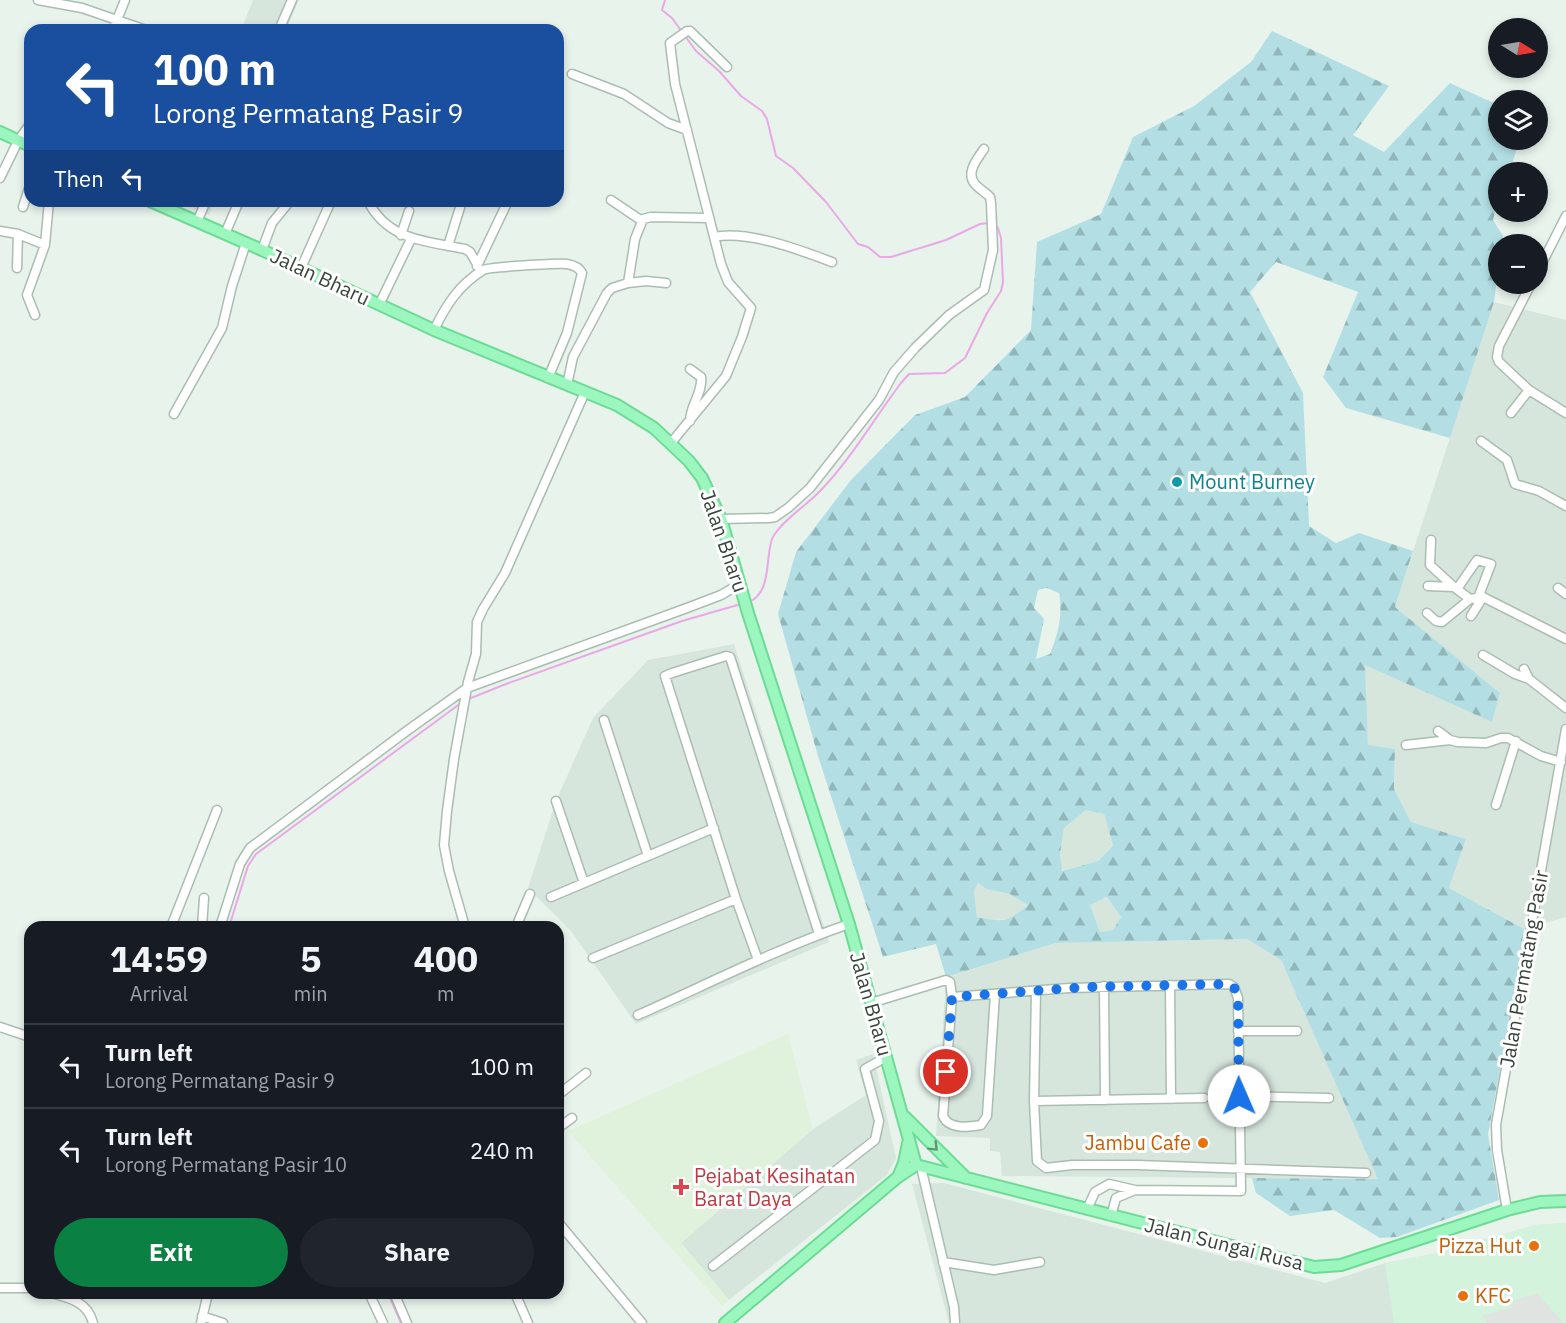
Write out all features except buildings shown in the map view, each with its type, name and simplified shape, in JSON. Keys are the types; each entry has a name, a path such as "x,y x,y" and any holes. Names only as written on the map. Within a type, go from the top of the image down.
{"main road":[{"path":"0,132 24,144"},
{"name":"Jalan Bharu","path":"166,207 434,330 617,405 671,443 702,478 721,519 742,596 849,924 918,1166"},
{"path":"902,1115 966,1179"},
{"path":"898,1177 904,1163 909,1136"},
{"path":"725,1323 898,1177 918,1166"},
{"name":"Jalan Sungai Rusa","path":"918,1166 1300,1265 1327,1267 1341,1265 1507,1210 1540,1202 1565,1201"}],"street":[{"path":"38,0 75,6 131,24"},
{"path":"116,24 125,0"},
{"path":"282,24 292,0"},
{"path":"671,443 726,376 751,311 750,305 726,278 675,84 670,43 687,31 692,32 727,67"},
{"path":"572,74 624,94 662,120 687,130"},
{"path":"0,178 24,132"},
{"path":"721,519 775,517 788,508 810,488 879,400 889,379 901,364 949,315 984,290 992,258 990,197 975,184 972,172 974,163 984,149"},
{"path":"610,200 642,221"},
{"path":"35,315 27,295 45,245 48,207"},
{"path":"197,222 202,207"},
{"path":"225,234 236,207"},
{"path":"262,250 272,223 284,207"},
{"path":"301,268 328,207"},
{"path":"372,207 401,235 470,252 477,264"},
{"path":"448,246 460,207"},
{"path":"476,275 477,264 505,207"},
{"path":"401,235 409,211"},
{"path":"1548,252 1566,216"},
{"path":"628,283 633,246 642,221 651,217 709,218"},
{"path":"0,231 18,234 45,245"},
{"path":"17,268 18,234"},
{"path":"714,237 735,235 785,245 832,262"},
{"path":"379,305 411,239"},
{"path":"174,414 222,328 246,243"},
{"path":"434,330 451,298 476,275 490,267 565,264 574,266 582,270 567,333 548,378"},
{"path":"567,385 573,357 607,293 612,288 628,283 646,281 666,283"},
{"path":"1526,294 1499,346 1497,357 1499,362 1529,390 1566,412"},
{"path":"690,369 701,377 702,385 690,413 690,422"},
{"path":"1511,413 1529,390"},
{"path":"463,921 444,845 447,811 464,706 476,654 476,631 479,616 505,573 585,392"},
{"path":"1481,441 1507,460 1515,484 1539,491 1566,506"},
{"path":"1431,540 1430,565 1455,588"},
{"path":"1455,588 1477,560 1491,564 1471,616"},
{"path":"222,921 240,864 259,839 467,692 721,595 740,584"},
{"path":"1428,585 1455,588 1566,639"},
{"path":"1558,588 1566,594"},
{"path":"1427,613 1436,621 1442,622 1477,598"},
{"path":"1483,655 1515,674 1529,679 1566,708"},
{"path":"758,960 736,899 665,676 726,656 730,657 819,934"},
{"path":"1524,669 1529,679"},
{"path":"604,720 648,856"},
{"name":"Jalan Permatang Pasir","path":"1507,1210 1497,1150 1496,1125 1566,729"},
{"path":"1438,731 1450,740"},
{"path":"1406,745 1450,740 1479,743 1501,738 1516,741 1541,756 1561,762"},
{"path":"1496,805 1516,741"},
{"path":"556,801 584,883"},
{"path":"173,921 217,810"},
{"path":"551,897 714,828"},
{"path":"519,921 530,894"},
{"path":"202,921 204,898"},
{"path":"593,958 736,899"},
{"path":"638,1016 758,960 849,924"},
{"path":"871,1003 946,980 951,984 943,1116 945,1121 952,1125 972,1127 981,1125 987,1116 995,994"},
{"path":"1170,985 1171,1099"},
{"path":"952,997 1104,986 1232,985 1238,998 1241,1191 1135,1190 1109,1184 1095,1192 1087,1209"},
{"path":"1104,986 1105,1100"},
{"path":"1036,992 1034,1101 1037,1161 1042,1167 1138,1165 1366,1173"},
{"path":"0,1027 24,1036"},
{"path":"1238,1031 1297,1031"},
{"path":"712,1266 875,1140 879,1121 865,1069 886,1057"},
{"path":"564,1090 586,1073"},
{"path":"1239,1096 1329,1098"},
{"path":"1034,1101 1204,1098"},
{"path":"564,1124 572,1118"},
{"path":"918,1166 954,1307 955,1323"},
{"path":"1112,1216 1116,1198 1135,1190"},
{"path":"564,1229 642,1323"},
{"path":"943,1262 994,1270 1040,1262"},
{"path":"0,1288 24,1288"},
{"path":"71,1299 84,1305 93,1323"},
{"path":"207,1299 204,1318 223,1323"},
{"path":"372,1299 383,1323"},
{"path":"397,1299 407,1323"},
{"path":"518,1299 528,1323"}],"shaded area":[{"path":"253,0 299,0 289,24 243,24"},
{"path":"190,207 212,207 209,215"},
{"path":"1494,302 1566,320 1566,917 1524,929 1449,888 1466,839 1411,822 1394,789 1395,749 1368,746 1364,664 1492,722 1500,693 1395,607"},
{"path":"734,644 829,942 636,1024 564,921 561,921 528,888 556,801 593,718 648,660"},
{"path":"1087,809 1104,814 1113,844 1098,861 1061,871 1060,854 1064,828"},
{"path":"978,883 986,889 1010,894 1028,905 1011,919 993,920 977,917 974,891"},
{"path":"1107,897 1121,917 1113,930 1100,932 1090,905"},
{"path":"1247,939 1281,960 1379,1179 1002,1176 1000,1152 990,1151 990,1138 936,1136 946,977 1056,943"},
{"name":"Pejabat Kesihatan Barat Daya","path":"788,1034 813,1129 681,1243 729,1300 722,1306 568,1131"},
{"path":"873,1054 896,1158 887,1175 729,1300 681,1243 813,1129 866,1095 856,1060"},
{"path":"944,1183 1325,1283 1385,1263 1438,1253 1535,1225 1566,1223 1566,1323 949,1323 912,1184"},
{"path":"1566,1223 1566,1323 1394,1323 1385,1263 1438,1253 1535,1225"},
{"path":"1537,1293 1562,1323 1488,1323 1482,1316 1512,1307 1511,1302"}],"green space":[{"path":"1272,31 1389,86 1353,135 1384,152 1450,83 1488,100 1488,150 1517,150 1512,162 1488,162 1488,222 1494,222 1502,234 1488,234 1488,294 1495,294 1494,302 1450,438 1346,408 1323,377 1358,292 1276,262 1250,292 1303,393 1309,526 1336,543 1359,533 1413,551 1395,607 1500,693 1492,722 1365,665 1368,745 1395,749 1394,789 1411,822 1466,839 1449,888 1524,929 1488,1134 1499,1200 1397,1237 1380,1238 1334,1210 1290,1216 1256,1193 1252,1178 1378,1179 1281,960 1247,939 1056,943 946,977 936,944 883,957 818,756 778,614 796,552 851,480 915,415 965,397 1031,330 1037,242 1101,214 1133,137 1194,106 1251,62","holes":["1047,588 1059,593 1060,617 1050,654 1036,659 1044,619 1034,608 1038,590","1086,810 1104,814 1113,845 1098,861 1062,871 1060,854 1064,828","978,883 986,889 1010,894 1028,905 1005,920 977,917 974,891","1107,897 1121,917 1113,930 1100,932 1090,905"]}],"waterway":[{"path":"665,0 662,10 672,18 682,32"},
{"path":"685,36 696,51 719,71 741,96 762,111 767,119 776,156 793,168 826,202 858,244 868,247 880,257 891,257 946,240 980,224 988,223"},
{"path":"749,602 757,597 762,589 774,535 831,479 901,383 909,374 945,373 965,358 987,313 1001,291 1003,282 1001,238 994,223"},
{"path":"466,700 682,621 741,604"},
{"path":"231,921 248,866 256,854 461,703"},
{"path":"207,1314 211,1299"},
{"path":"391,1299 401,1323"}],"place":[{"name":"Mount Burney","path":"1177,482"},
{"name":"Jambu Cafe","path":"1203,1143"},
{"name":"Pejabat Kesihatan Barat Daya","path":"681,1187"},
{"name":"Pizza Hut","path":"1534,1246"},
{"name":"KFC","path":"1463,1296"}],"route":[{"path":"946,1072 952,997 1087,987 1229,984 1234,987 1238,998 1239,1096"}]}
